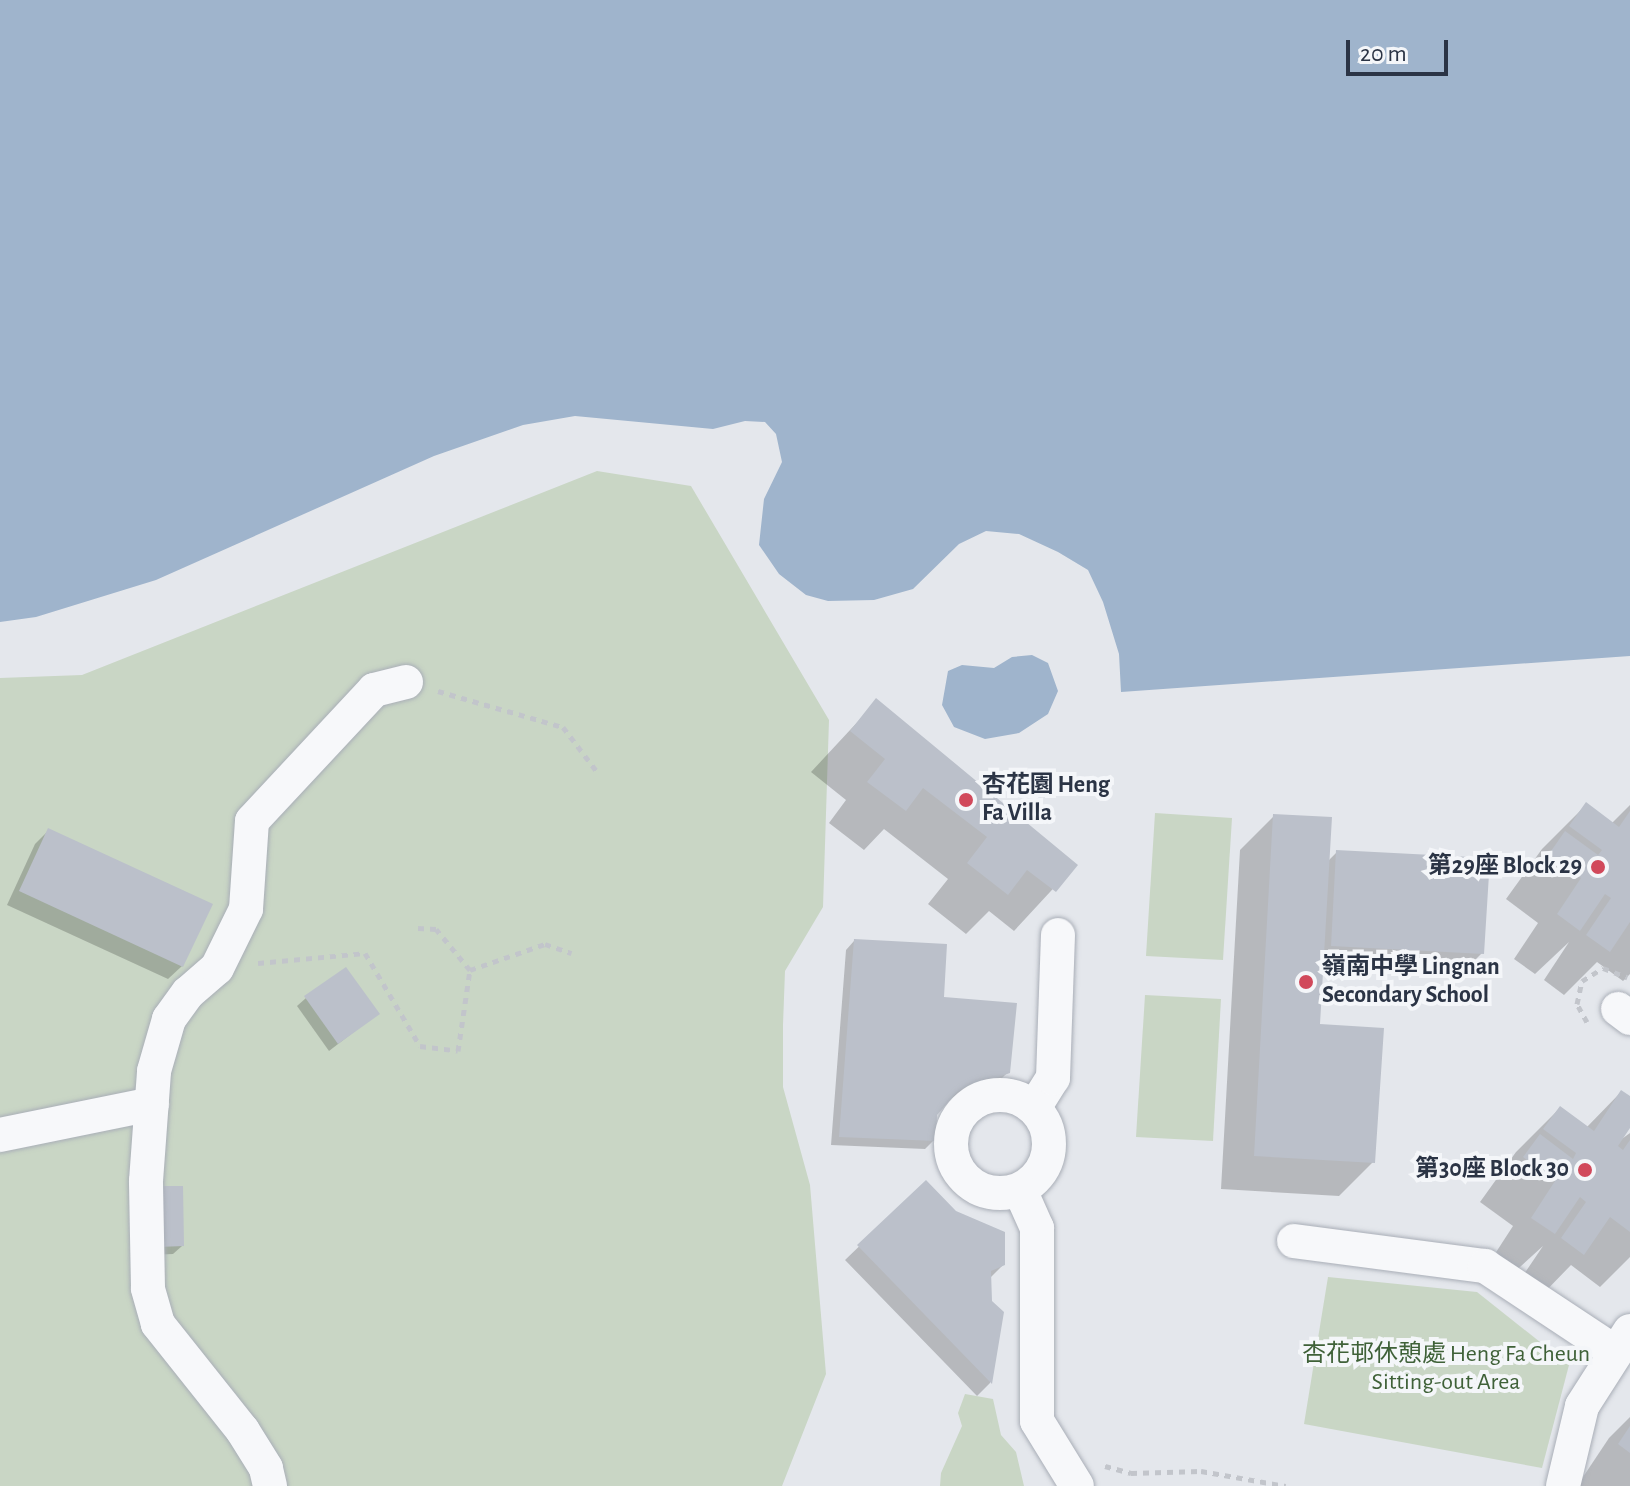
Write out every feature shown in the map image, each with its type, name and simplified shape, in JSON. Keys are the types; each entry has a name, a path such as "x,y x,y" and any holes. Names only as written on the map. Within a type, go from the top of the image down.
{"street":[{"path":"270,1486 266,1468 243,1431 158,1324 148,1288 154,1071 169,1019 188,993 217,968 246,909 252,821 374,690 406,682"},
{"path":"1034,1108 1053,1078 1058,935"},
{"path":"989,1097 1021,1099 1034,1108 1044,1121 1049,1153 1044,1168 1020,1190 988,1192 961,1175 953,1160 953,1128 961,1114 989,1097"},
{"path":"0,1135 152,1104"},
{"path":"1020,1190 1037,1228 1037,1421 1088,1474"},
{"path":"1294,1241 1485,1266 1622,1342 1582,1406 1563,1486"}],"path":[{"path":"406,682 563,727 598,773"},
{"path":"217,968 333,952 365,953 420,1046 458,1051 470,970 436,929 418,928"},
{"path":"470,970 545,944 571,953"},
{"path":"1088,1474 1201,1471 1286,1486"}],"green space":[{"path":"597,471 691,486 829,720 823,907 785,971 783,1025 783,1087 810,1185 826,1374 782,1486 0,1486 0,678 82,675"},
{"path":"1155,813 1232,818 1223,960 1146,956"},
{"path":"1145,995 1221,999 1213,1141 1136,1137"},
{"name":"杏花邨休憩處 Heng Fa Cheun Sitting-out Area","path":"1328,1277 1477,1292 1569,1365 1542,1468 1304,1424"},
{"path":"965,1394 993,1399 1001,1435 1016,1452 1024,1486 940,1486 941,1473 962,1426 958,1413"}],"water":[{"path":"0,0 1630,0 1630,656 1121,692 1119,654 1103,602 1088,570 1058,552 1019,534 986,531 959,544 913,589 874,600 828,601 806,595 779,574 759,545 764,499 782,462 776,434 765,422 745,421 713,429 575,416 523,425 434,456 156,580 36,617 0,622"},
{"path":"1032,655 1048,663 1058,691 1048,714 1019,733 985,739 954,727 942,705 948,671 962,665 994,668 1012,657"}],"building":[{"name":"杏花園 Heng Fa Villa","path":"876,698 1078,865 1056,892 1027,870 1008,895 967,863 987,837 923,788 906,811 867,782 885,759 850,731"},
{"name":"第29座 Block 29","path":"1586,802 1619,827 1630,811 1630,922 1610,952 1586,935 1611,898 1605,894 1580,931 1557,914 1581,878 1549,854 1565,831 1598,855 1602,850 1569,826"},
{"path":"1273,814 1332,817 1320,1024 1384,1028 1375,1163 1254,1156"},
{"path":"48,828 213,904 183,967 19,891"},
{"path":"1336,850 1490,858 1484,954 1331,946"},
{"path":"854,939 947,944 944,997 1017,1003 1010,1073 958,1091 937,1115 936,1141 839,1137"},
{"path":"346,967 380,1014 338,1044 304,996"},
{"name":"第30座 Block 30","path":"1621,1090 1630,1096 1630,1128 1618,1146 1623,1150 1630,1140 1630,1232 1610,1217 1584,1255 1561,1238 1586,1202 1580,1197 1555,1234 1531,1218 1555,1181 1523,1157 1540,1134 1573,1159 1576,1153 1543,1129 1560,1106 1594,1131"},
{"path":"926,1180 956,1211 1005,1232 1005,1265 991,1271 992,1301 1004,1312 992,1384 857,1245"},
{"path":"157,1186 183,1186 184,1246 158,1247"},
{"path":"1630,1426 1630,1453 1618,1444"}],"place":[{"name":"杏花園 Heng Fa Villa","path":"966,800"},
{"name":"第29座 Block 29","path":"1598,867"},
{"name":"嶺南中學 Lingnan Secondary School","path":"1306,982"},
{"name":"第30座 Block 30","path":"1585,1170"}]}
